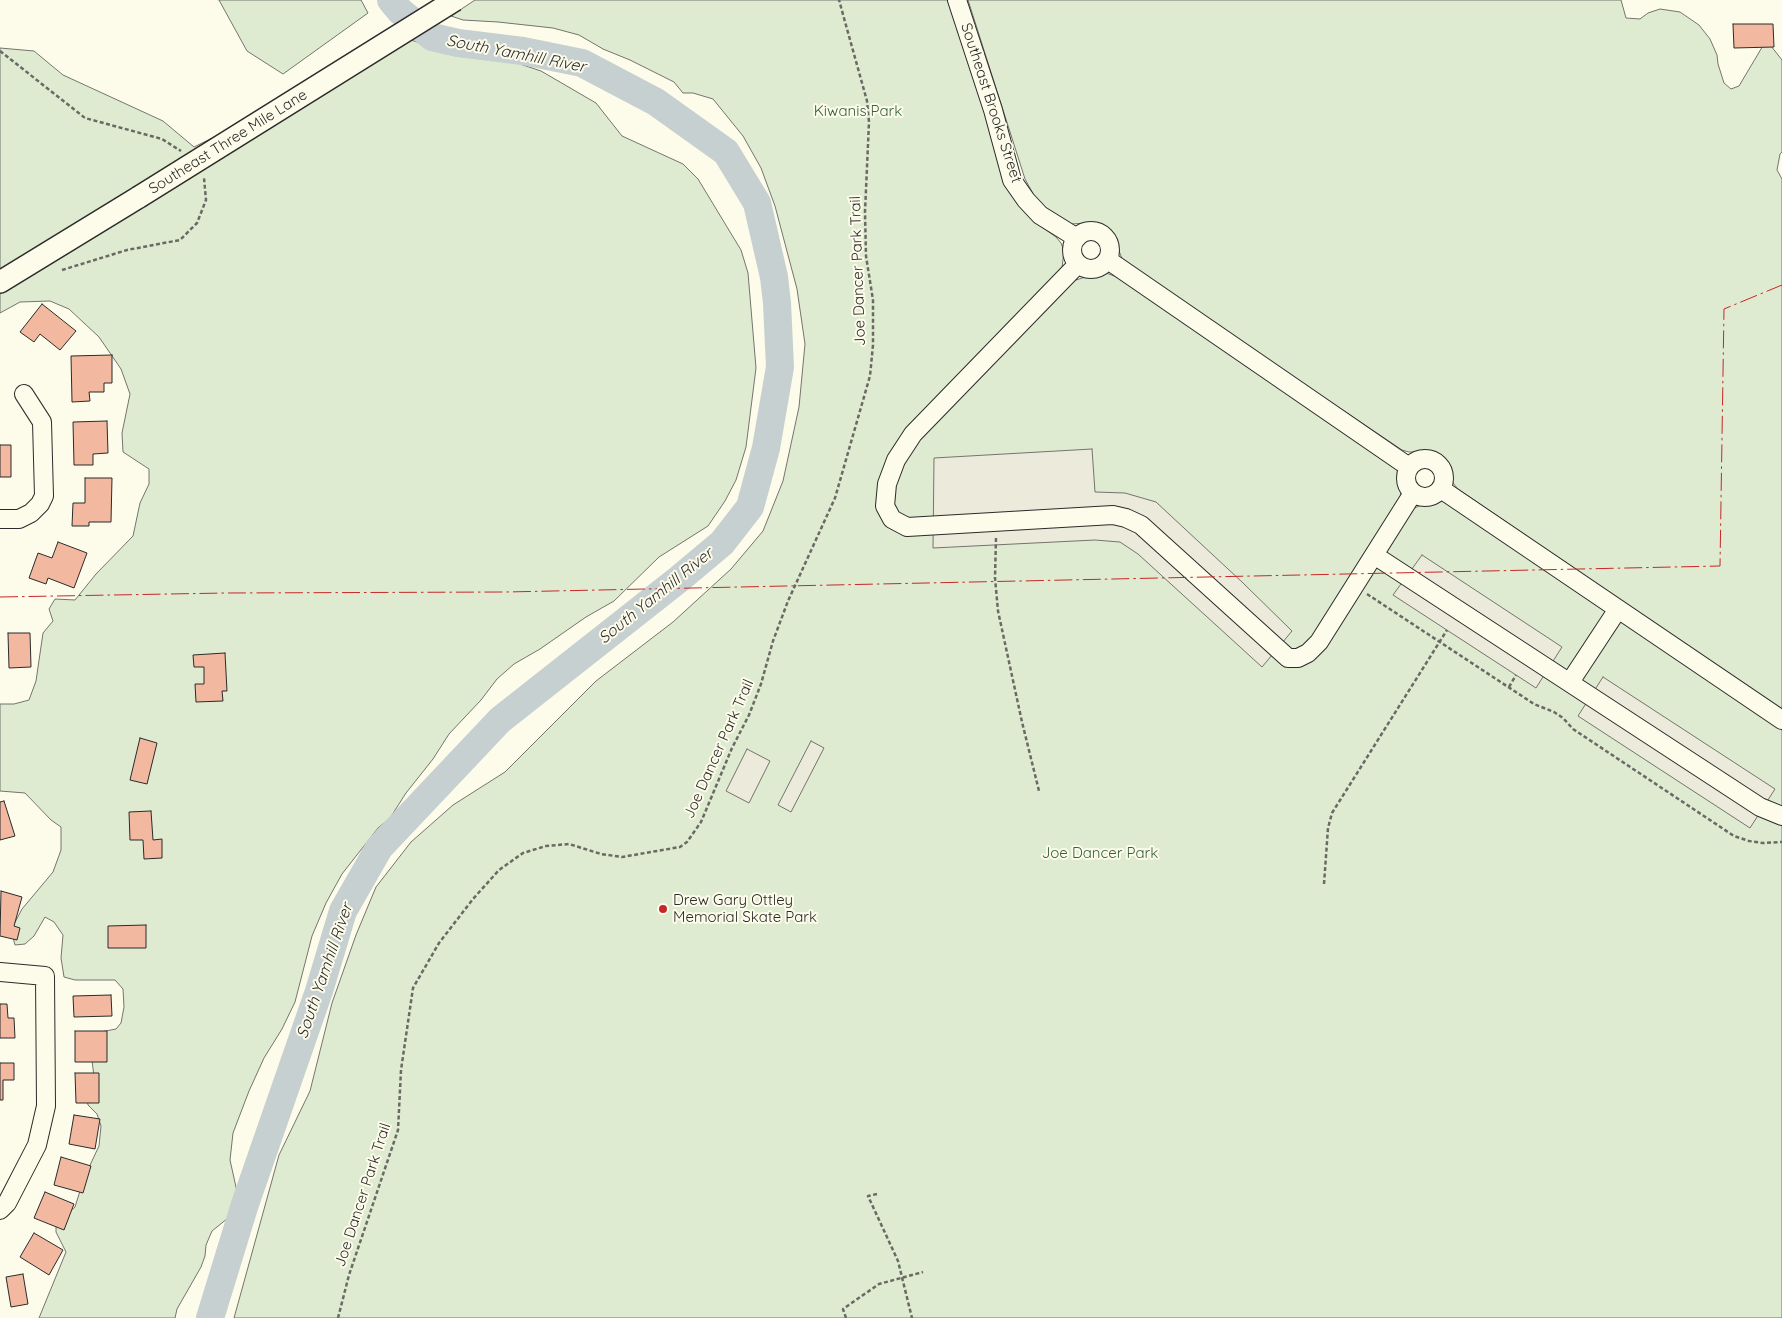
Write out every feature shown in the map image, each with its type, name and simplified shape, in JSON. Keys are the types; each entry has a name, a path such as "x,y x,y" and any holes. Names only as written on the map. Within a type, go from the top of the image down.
{"main road":[{"name":"Southeast Three Mile Lane","path":"0,282 455,0"}],"street":[{"name":"Southeast Brooks Street","path":"958,0 1012,180 1026,200 1040,215 1077,238"},
{"path":"1087,232 1094,232 1104,237 1110,248 1108,260 1094,269 1088,269 1078,264 1073,254 1074,243 1077,238 1087,232"},
{"path":"1108,260 1408,467"},
{"path":"1078,264 913,434 896,460 888,484 885,506 892,520 907,527 1113,515 1126,518 1141,525 1288,658 1298,658 1308,653 1319,642 1413,493"},
{"path":"0,519 19,518 31,513 40,504 44,496 42,422 24,394"},
{"path":"1424,458 1436,462 1443,471 1441,489 1431,496 1424,497 1413,493 1406,484 1405,478 1408,467 1412,462 1424,458"},
{"path":"1441,489 1782,720"},
{"path":"1374,556 1760,807 1782,816"},
{"path":"1570,682 1618,609"},
{"path":"0,972 45,976 46,1106 37,1145 7,1203 0,1210"}],"path":[{"name":"Joe Dancer Park Trail","path":"338,1318 398,1130 402,1061 413,988 440,943 473,898 499,870 523,853 546,846 569,844 601,854 622,857 680,848 687,842 701,822 732,748 749,716 788,601 835,498 870,376 874,346 874,300 866,256 865,212 869,122 867,101 839,0"},
{"path":"0,51 85,118 162,139 178,149 184,156"},
{"path":"62,270 127,250 180,240 197,223 206,200 203,176"},
{"path":"996,522 995,578 998,611 1039,791"},
{"path":"1355,586 1534,704 1558,715 1573,729 1734,836 1763,844 1782,842"},
{"path":"1324,884 1328,828 1332,813 1447,630"},
{"path":"1509,688 1516,674"},
{"path":"877,1194 868,1196 898,1261 912,1318"},
{"path":"846,1318 843,1309 879,1284 923,1272"}],"green space":[{"path":"219,0 361,0 368,13 283,74 247,51"},
{"name":"Joe Dancer Park","path":"475,0 949,0 1009,190 1032,220 1056,237 1061,243 1064,251 1062,268 1076,280 1095,274 1106,273 1117,277 1390,463 1397,470 1401,479 1402,489 1400,498 1415,508 1428,501 1439,499 1456,507 1782,729 1782,1318 234,1318 279,1155 310,1091 332,1003 356,935 376,887 411,842 453,805 505,772 596,681 673,622 731,569 763,531 783,481 799,407 805,344 797,289 775,206 761,168 743,136 713,99 693,93 683,93 674,82 603,49 579,35 553,28 463,20 451,16"},
{"path":"968,0 1621,0 1626,18 1640,19 1648,13 1660,9 1680,12 1699,25 1710,39 1717,55 1724,83 1731,89 1739,86 1764,44 1771,46 1782,60 1782,152 1777,170 1782,179 1782,710 1458,489 1453,483 1450,468 1445,460 1438,455 1429,452 1402,450 1129,266 1123,261 1115,241 1108,231 1099,224 1070,224 1050,212 1036,199 1025,179"},
{"path":"411,40 443,51 517,63 541,71 596,103 622,136 683,164 698,179 741,250 748,273 756,368 746,447 736,480 725,501 708,526 659,557 614,601 514,664 497,679 481,700 449,734 390,818 378,828 342,874 326,903 312,936 295,1002 282,1029 264,1058 233,1133 230,1160 238,1196 238,1205 233,1214 212,1231 206,1245 201,1267 177,1309 175,1318 39,1318 66,1252 56,1232 56,1224 75,1207 84,1178 99,1146 101,1126 97,1114 88,1105 86,1095 95,1085 91,1052 95,1033 116,1029 121,1023 124,1007 123,989 115,980 75,980 64,977 61,958 63,935 54,922 45,917 34,936 25,944 15,945 11,930 22,909 53,872 61,850 61,827 51,820 25,793 0,791 0,704 14,704 29,700 36,681 43,633 53,621 49,609 55,599 75,600 96,574 133,536 140,503 149,484 149,469 123,452 122,433 130,394 121,369 99,337 69,309 50,301 20,302 0,313 0,48 34,51 63,75 163,121 194,147"}],"shaded area":[{"path":"1092,449 1095,492 1125,493 1156,502 1292,631 1262,667 1138,554 1120,542 1095,540 933,548 934,458"},
{"path":"1422,555 1562,647 1536,688 1393,595"},
{"path":"1603,677 1775,789 1750,828 1578,716"},
{"path":"811,741 824,748 791,812 778,805"},
{"path":"747,749 770,761 749,803 726,791"}],"building":[{"path":"1733,24 1773,24 1774,47 1734,48"},
{"path":"42,304 76,331 60,350 40,334 34,342 20,332"},
{"path":"112,355 112,383 104,383 104,392 89,392 90,401 72,402 71,356"},
{"path":"107,421 108,453 93,454 93,465 74,465 73,422"},
{"path":"0,445 11,445 11,477 0,477"},
{"path":"85,478 112,478 111,522 89,522 89,526 72,526 73,503 85,503"},
{"path":"58,542 87,553 74,588 48,578 46,584 29,578 38,553 52,558"},
{"path":"8,633 30,633 31,667 9,668"},
{"path":"225,653 227,691 222,691 223,701 196,702 195,684 204,684 204,667 194,667 193,655"},
{"path":"140,738 157,743 147,784 130,780"},
{"path":"4,801 15,836 0,840 0,802"},
{"path":"151,811 153,840 162,839 162,858 144,859 143,840 130,840 129,812"},
{"path":"1,891 22,897 14,926 20,928 17,940 0,936"},
{"path":"146,925 146,948 108,948 108,926"},
{"path":"111,995 112,1016 74,1017 73,996"},
{"path":"0,1004 7,1004 8,1018 14,1018 15,1038 0,1038"},
{"path":"75,1031 107,1031 107,1062 75,1062"},
{"path":"0,1063 14,1063 14,1080 3,1080 3,1100 0,1100"},
{"path":"75,1073 99,1073 99,1103 76,1103"},
{"path":"74,1115 100,1119 95,1149 69,1144"},
{"path":"61,1157 91,1166 83,1193 54,1185"},
{"path":"45,1192 74,1204 64,1230 34,1218"},
{"path":"34,1233 63,1250 49,1275 20,1257"},
{"path":"23,1274 28,1304 11,1307 6,1277"}],"waterway":[{"name":"South Yamhill River","path":"210,1318 245,1204 319,991 343,911 379,848 500,720 722,543 750,507 766,448 780,367 774,277 757,203 726,152 656,102 582,63 523,51 458,43 432,37 400,11 391,0"}],"power":[{"path":"0,597 226,593 506,592 1720,566 1724,309 1782,285"}],"place":[{"name":"Drew Gary Ottley Memorial Skate Park","path":"663,909"}],"park label":[{"name":"Kiwanis Park","path":"858,111"}]}
